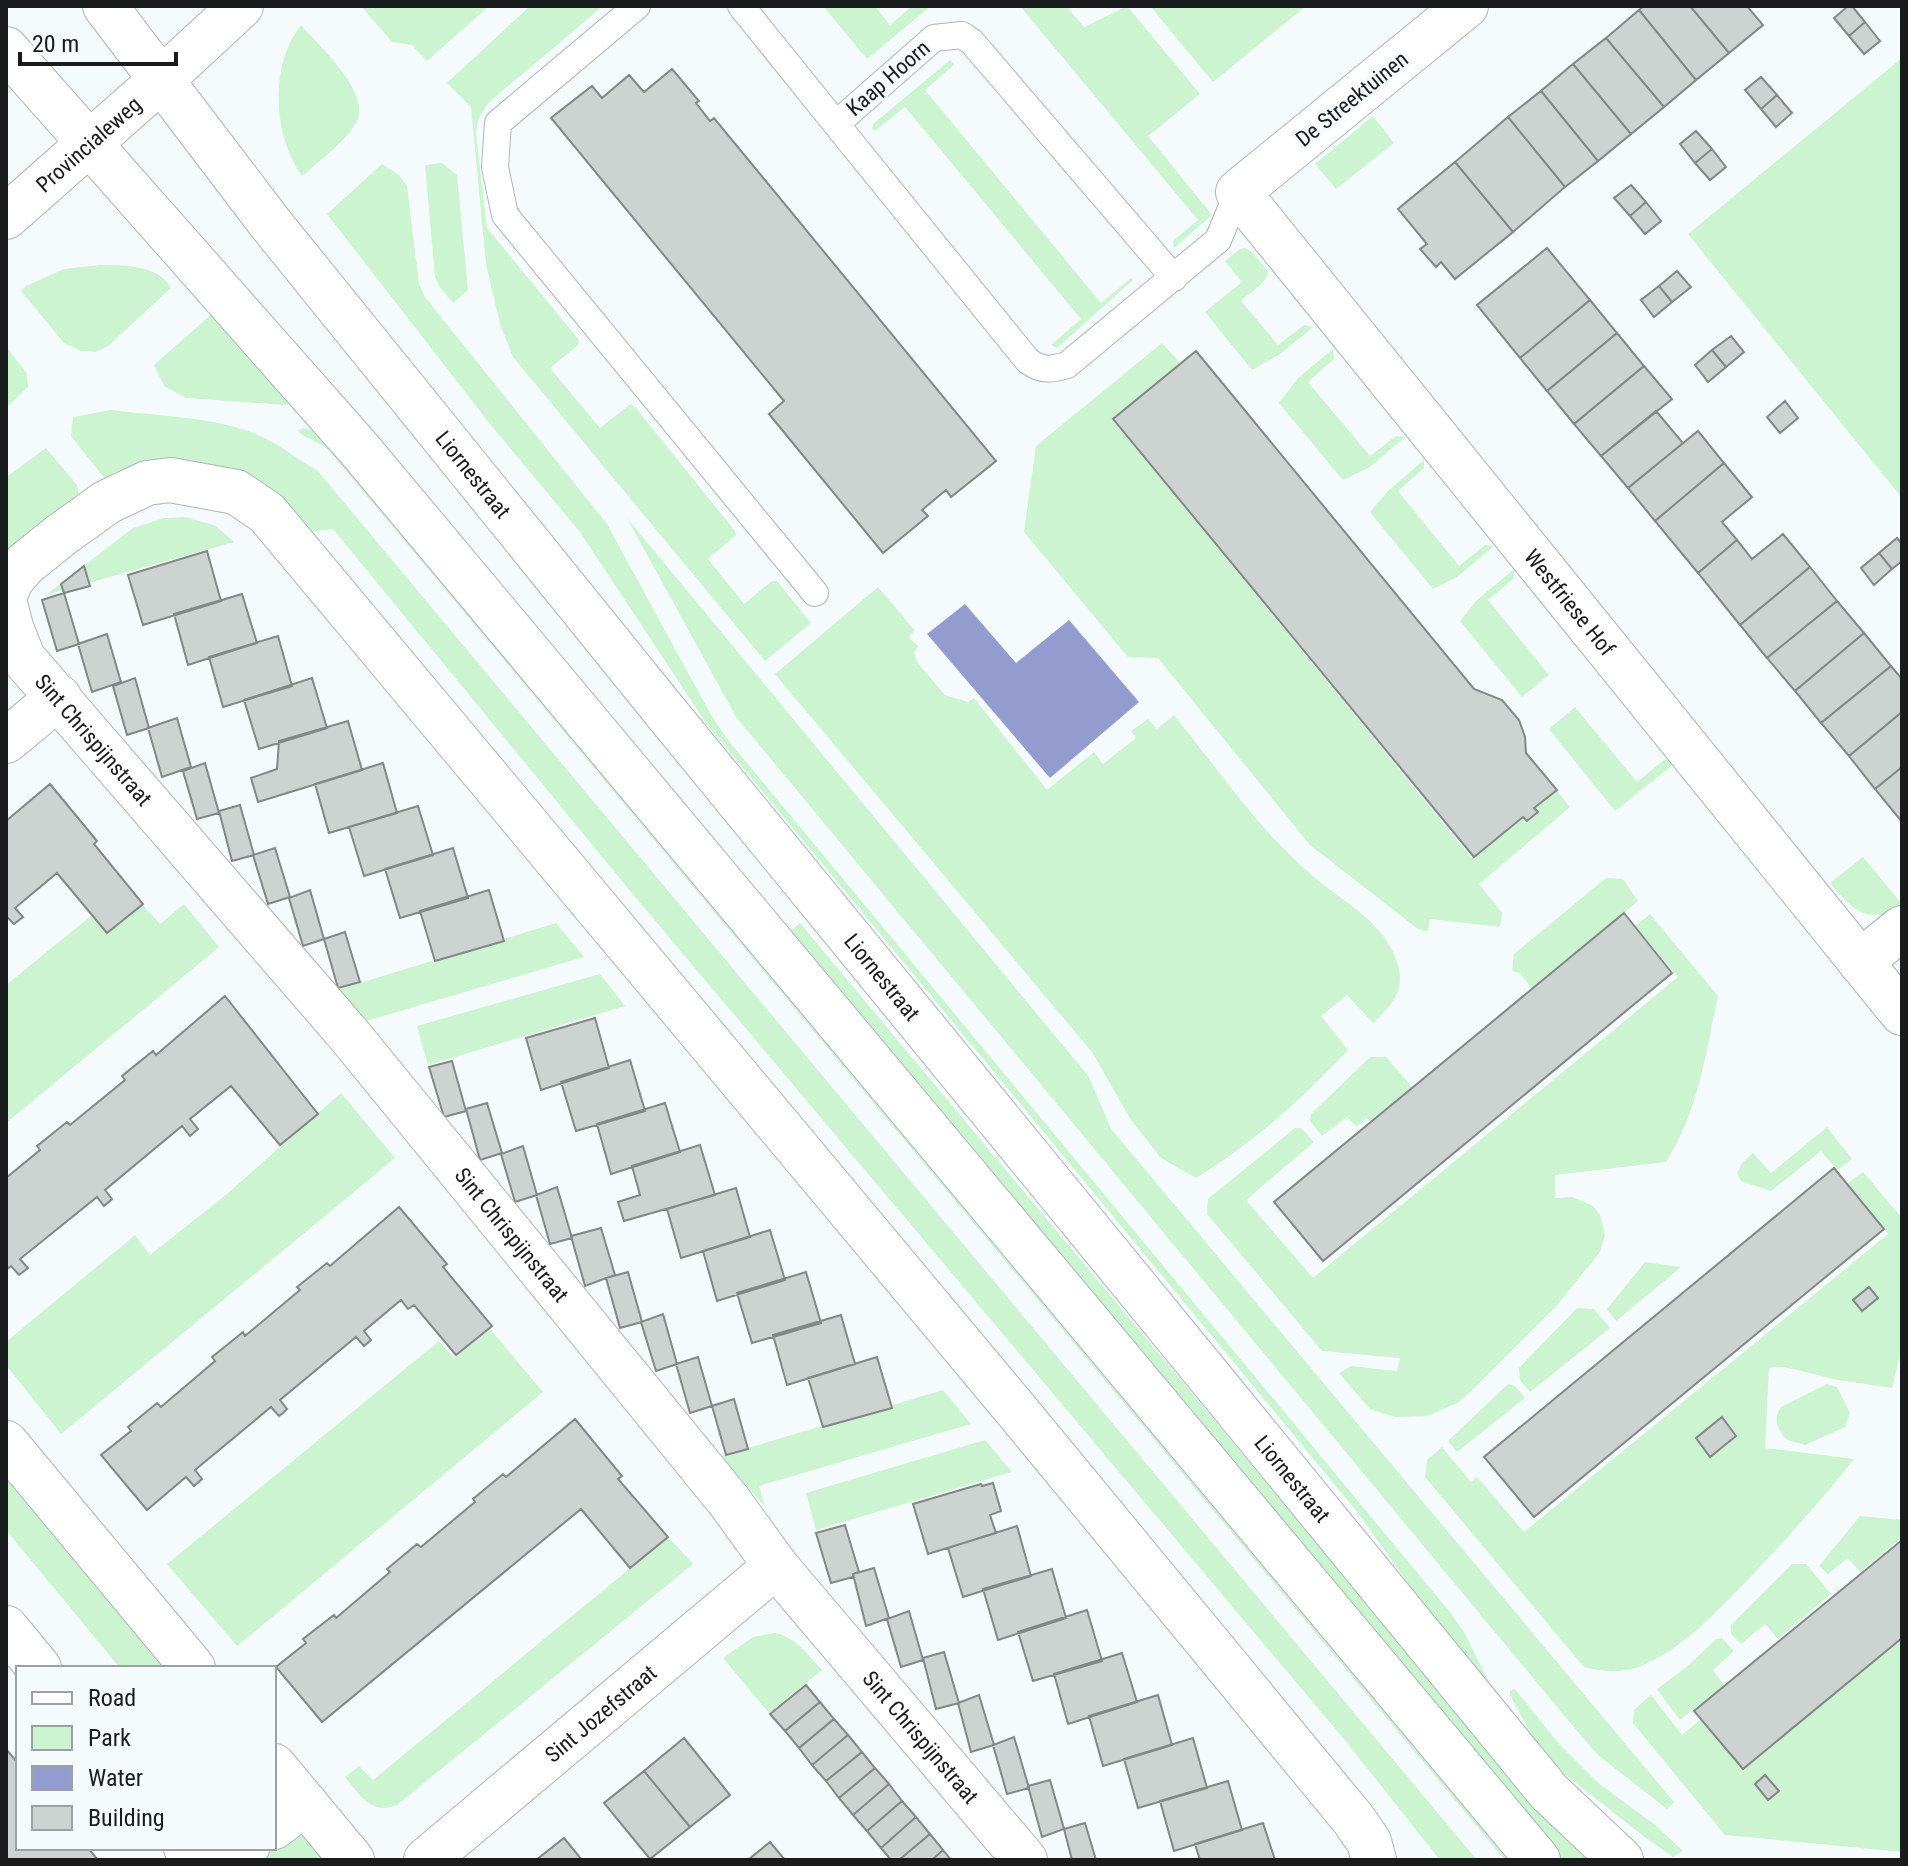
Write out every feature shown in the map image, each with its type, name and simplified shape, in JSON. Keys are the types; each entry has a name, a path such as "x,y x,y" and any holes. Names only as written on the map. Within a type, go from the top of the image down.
{"street":[{"name":"Liornestraat","path":"105,6 270,223 653,697 1549,1792 1621,1860"},
{"name":"Provincialeweg","path":"6,217 90,145 241,6"},
{"name":"De Streektuinen","path":"1238,192 1466,6"},
{"path":"6,49 360,450 1538,1860"},
{"name":"Westfriese Hof","path":"1238,192 1902,1013"},
{"path":"6,593 11,580 25,564 107,502 147,483 170,480 236,492 267,513 1022,1417 1354,1820 1369,1842 1374,1860"},
{"name":"Sint Chrispijnstraat","path":"6,607 23,658 350,1036 729,1501 776,1566 1025,1860"},
{"path":"6,741 59,697"},
{"path":"1860,962 1902,928"},
{"path":"6,1443 191,1666"},
{"name":"Sint Jozefstraat","path":"426,1860 776,1566"},
{"path":"6,1628 37,1666"},
{"path":"276,1773 289,1815 352,1860"}],"lane":[{"path":"637,6 498,123 495,167 505,215 815,593"},
{"path":"741,6 836,124"},
{"name":"Kaap Hoorn","path":"1174,278 972,42 962,35 934,38 836,124 1028,361 1038,369 1052,370 1067,365 1174,278 1218,240 1238,192"}],"green space":[{"path":"361,6 489,6 427,61 412,45 392,42"},
{"path":"530,6 603,6 488,103 478,120 476,134 487,228 579,340 578,345 550,368 600,428 631,404 635,407 735,531 736,535 708,559 744,604 772,581 777,581 811,623 765,661 513,357 500,324 486,264 471,107 447,83"},
{"path":"823,6 875,6 890,25 912,6 931,6 867,59"},
{"path":"1020,6 1066,6 1084,27 1127,6 1200,94 1148,136 1212,215 1174,248 1173,241 1198,220"},
{"path":"1150,6 1306,6 1213,82"},
{"path":"301,25 342,71 357,98 359,111 356,123 345,138 302,176 285,141 279,100 284,60"},
{"path":"1902,58 1902,498 1688,234"},
{"path":"950,60 954,65 925,90 1101,303 1131,278 1133,280 1057,348 1051,345 1081,319 905,107 875,131 872,129 873,124"},
{"path":"1373,116 1394,143 1336,189 1315,164"},
{"path":"442,163 457,175 468,290 453,303 435,277 425,165"},
{"path":"382,164 399,175 407,186 419,284 425,297 607,524 711,715 728,740 1449,1611 1464,1632 1493,1690 1488,1696 1358,1513 706,723 580,532 490,424 327,214"},
{"path":"1245,248 1268,271 1261,284 1241,301 1278,345 1304,325 1313,327 1280,354 1252,370 1205,312 1242,282 1225,261"},
{"path":"129,266 149,271 165,280 171,288 108,346 95,352 81,351 64,343 21,291 64,269"},
{"path":"214,312 293,403 186,398 164,386 154,365"},
{"path":"1162,343 1180,363 1112,419 1470,856 1474,857 1523,817 1527,821 1537,812 1534,808 1556,790 1570,807 1479,884 1502,913 1500,927 1430,919 1428,931 1418,929 1310,845 1158,658 1128,657 1024,532 1036,446"},
{"path":"6,346 27,374 28,387 6,408"},
{"path":"1333,349 1334,359 1308,382 1370,456 1396,436 1405,437 1370,467 1343,480 1279,403 1298,378"},
{"path":"111,410 206,421 242,429 274,443 317,470 1477,1860 1440,1860 1348,1744 631,892 333,529 308,532 179,460 115,472 105,479 71,436 73,417"},
{"path":"304,428 320,434 1515,1860 1505,1860 327,448 299,433 298,430"},
{"path":"46,448 77,485 79,496 6,558 6,477"},
{"path":"1424,460 1424,468 1398,491 1459,566 1485,545 1494,546 1457,577 1433,589 1370,512 1388,491"},
{"path":"186,517 216,526 234,542 46,595 133,528 164,518"},
{"path":"627,518 1089,1077 1111,1129 1674,1802 1667,1809 1598,1755 1582,1737 736,717"},
{"path":"1514,569 1514,578 1488,600 1549,675 1522,697 1460,621 1476,601"},
{"path":"878,587 915,631 908,637 918,646 914,653 917,662 945,695 968,702 974,698 1047,790 1094,752 1103,764 1136,738 1131,731 1148,719 1157,729 1174,715 1275,840 1315,878 1364,916 1392,950 1400,983 1395,998 1385,1011 1373,1023 1347,995 1321,1016 1348,1050 1276,1119 1196,1178 1161,1158 1131,1120 1092,1052 775,674"},
{"path":"1575,707 1637,782 1664,760 1669,759 1674,764 1615,811 1549,729"},
{"path":"1863,857 1902,904 1902,910 1879,915 1861,912 1830,883"},
{"path":"1606,878 1623,879 1638,901 1532,989 1520,973 1512,971 1514,954"},
{"path":"142,904 160,924 184,904 219,947 6,1123 6,985 91,916 107,934"},
{"path":"1650,914 1718,996 1694,1102 1666,1162 1555,1175 1555,1198 1573,1197 1593,1206 1600,1215 1605,1235 1600,1252 1558,1304 1457,1403 1427,1416 1395,1417 1370,1409 1339,1373 1351,1366 1397,1371 1400,1358 1322,1351 1207,1214 1208,1199 1295,1128 1301,1128 1314,1142 1246,1200 1313,1278 1678,977 1635,926"},
{"path":"556,923 584,957 363,1022 337,990"},
{"path":"800,923 1385,1625 1600,1860 1563,1860 1543,1841 783,937"},
{"path":"600,974 625,1006 428,1065 417,1026"},
{"path":"1370,1057 1386,1057 1412,1087 1370,1121 1367,1118 1356,1127 1347,1117 1322,1136 1310,1121 1311,1114"},
{"path":"341,1093 395,1158 61,1434 6,1365 6,1342 135,1235 150,1255 227,1194"},
{"path":"1827,1127 1852,1159 1837,1170 1821,1151 1771,1191 1741,1181 1737,1173 1753,1153 1771,1173"},
{"path":"1863,1172 1902,1218 1902,1345 1892,1388 1838,1380 1784,1367 1769,1368 1765,1448 1854,1459 1763,1564 1688,1637 1665,1654 1639,1667 1612,1671 1584,1667 1425,1477 1427,1460 1442,1447 1471,1482 1477,1477 1524,1532 1888,1234 1848,1183"},
{"path":"1645,1262 1681,1267 1616,1321 1607,1309"},
{"path":"1577,1308 1594,1309 1610,1328 1530,1392 1520,1380 1519,1368"},
{"path":"490,1329 543,1392 237,1646 167,1564 439,1341 454,1358"},
{"path":"1508,1384 1515,1386 1525,1398 1457,1452 1448,1441"},
{"path":"1827,1384 1837,1387 1850,1413 1845,1427 1805,1445 1787,1440 1777,1424 1781,1407"},
{"path":"943,1390 971,1424 759,1486 765,1507 721,1456"},
{"path":"985,1440 1012,1472 816,1530 806,1493"},
{"path":"6,1475 163,1666 118,1666 6,1530"},
{"path":"1860,1516 1902,1520 1902,1537 1860,1572 1848,1558 1828,1574 1819,1566"},
{"path":"668,1537 693,1564 397,1805 388,1808 373,1806 345,1777 359,1766 373,1780"},
{"path":"1792,1564 1806,1564 1831,1594 1778,1639 1765,1624 1741,1644 1731,1634 1731,1625"},
{"path":"775,1633 796,1643 822,1670 769,1713 723,1658 753,1637"},
{"path":"1902,1637 1902,1852 1725,1835 1633,1723 1634,1710 1651,1695 1682,1735 1701,1719"},
{"path":"1722,1638 1734,1651 1713,1670 1724,1685 1680,1720 1657,1689 1716,1639"},
{"path":"1515,1689 1559,1744 1598,1783 1654,1824 1683,1851 1673,1857 1544,1758 1510,1695 1510,1691"},
{"path":"299,1830 323,1860 245,1860 253,1850 276,1850 276,1847"}],"water":[{"path":"965,604 1016,663 1069,620 1139,702 1050,778 927,634"}],"building":[{"path":"1644,6 1690,6 1729,53 1696,80 1639,10"},
{"path":"1690,6 1747,6 1763,25 1729,53"},
{"path":"1852,6 1865,22 1849,36 1834,18"},
{"path":"1639,10 1696,80 1664,107 1606,38"},
{"path":"1865,22 1880,41 1864,54 1849,36"},
{"path":"1606,38 1664,107 1631,134 1573,64"},
{"path":"1573,64 1631,134 1598,161 1541,91"},
{"path":"672,69 699,101 696,103 710,121 714,118 996,461 951,497 946,490 922,510 928,516 883,553 769,414 784,401 551,118 592,86 602,98 629,75 644,92"},
{"path":"1761,77 1777,95 1761,109 1745,90"},
{"path":"1541,91 1598,161 1565,187 1508,117"},
{"path":"1777,95 1792,113 1776,127 1761,109"},
{"path":"1508,117 1565,187 1513,232 1455,162"},
{"path":"1696,131 1712,149 1695,163 1680,144"},
{"path":"1712,149 1726,167 1710,180 1695,163"},
{"path":"1455,162 1513,232 1455,279 1441,262 1436,267 1420,249 1427,244 1398,209"},
{"path":"1631,185 1646,202 1630,216 1614,198"},
{"path":"1646,202 1661,221 1645,234 1630,216"},
{"path":"1547,248 1590,300 1520,358 1477,305"},
{"path":"1677,271 1691,287 1672,302 1659,286"},
{"path":"1659,286 1672,302 1654,317 1641,300"},
{"path":"1590,300 1617,333 1547,391 1520,358"},
{"path":"1617,333 1644,366 1574,424 1547,391"},
{"path":"1731,336 1744,352 1726,367 1712,350"},
{"path":"1712,350 1726,367 1708,382 1695,365"},
{"path":"1196,351 1474,689 1502,700 1519,720 1526,753 1557,790 1534,808 1538,812 1527,821 1523,817 1474,857 1113,419"},
{"path":"1644,366 1672,399 1601,456 1574,424"},
{"path":"1785,401 1798,418 1780,433 1767,417"},
{"path":"1656,411 1683,443 1628,488 1601,456"},
{"path":"1698,431 1724,463 1655,521 1628,488"},
{"path":"1724,463 1752,497 1722,522 1737,540 1698,573 1655,521"},
{"path":"1783,534 1810,567 1740,625 1698,573 1737,540 1752,559"},
{"path":"1897,538 1902,544 1902,561 1892,569 1879,553"},
{"path":"207,551 221,601 143,625 128,575"},
{"path":"1879,553 1892,569 1874,585 1861,568"},
{"path":"84,566 90,586 64,593 61,584"},
{"path":"1810,567 1837,601 1767,658 1740,625"},
{"path":"64,593 79,644 57,651 42,600"},
{"path":"242,594 257,643 188,665 174,614"},
{"path":"1837,601 1864,633 1795,691 1767,658"},
{"path":"1864,633 1891,666 1821,723 1795,691"},
{"path":"107,634 121,682 92,692 78,644"},
{"path":"278,636 292,686 223,707 209,657"},
{"path":"1891,666 1902,679 1902,712 1849,756 1821,723"},
{"path":"135,678 149,728 127,735 113,686"},
{"path":"312,678 327,728 259,749 244,700"},
{"path":"1902,712 1902,767 1875,789 1849,756"},
{"path":"177,718 191,767 162,777 148,728"},
{"path":"348,721 362,770 258,802 251,778 277,769 279,741"},
{"path":"205,763 219,813 197,819 183,771"},
{"path":"383,763 397,813 329,833 315,784"},
{"path":"1902,767 1902,822 1875,789"},
{"path":"50,784 143,904 107,933 57,873 15,908 23,917 14,924 6,916 6,821"},
{"path":"240,805 254,855 232,861 219,811"},
{"path":"418,806 433,855 364,876 349,827"},
{"path":"275,848 290,897 268,904 253,855"},
{"path":"453,848 468,898 400,918 385,869"},
{"path":"310,890 324,939 303,946 289,898"},
{"path":"489,890 504,941 435,961 420,911"},
{"path":"1624,913 1672,973 1323,1261 1274,1202"},
{"path":"345,932 360,982 338,988 324,939"},
{"path":"225,996 318,1114 280,1145 231,1086 190,1119 198,1129 190,1136 182,1126 105,1190 112,1199 104,1206 97,1197 20,1259 28,1268 19,1275 11,1266 6,1270 6,1178 40,1150 37,1146 67,1122 70,1125 125,1080 122,1076 153,1051 156,1055"},
{"path":"595,1018 609,1068 541,1090 526,1038"},
{"path":"630,1060 645,1111 576,1131 561,1082"},
{"path":"452,1061 466,1111 444,1117 429,1067"},
{"path":"487,1103 502,1153 480,1160 466,1109"},
{"path":"665,1103 680,1152 611,1174 597,1124"},
{"path":"700,1145 715,1195 624,1221 618,1202 640,1195 632,1166"},
{"path":"523,1146 537,1195 515,1202 501,1154"},
{"path":"1834,1168 1884,1229 1534,1517 1484,1457"},
{"path":"557,1187 572,1238 550,1244 536,1195"},
{"path":"736,1188 750,1237 681,1258 667,1209"},
{"path":"399,1207 447,1264 443,1267 492,1326 456,1355 414,1305 408,1309 401,1300 364,1331 371,1340 364,1346 356,1337 280,1400 287,1409 283,1413 279,1416 271,1407 195,1470 202,1479 194,1486 186,1477 147,1510 101,1455 131,1431 128,1427 157,1403 161,1407 215,1361 212,1357 243,1332 245,1336 300,1290 297,1287 327,1263 330,1266"},
{"path":"601,1228 615,1275 585,1286 571,1236"},
{"path":"770,1230 785,1280 717,1301 703,1251"},
{"path":"628,1272 642,1322 620,1328 606,1278"},
{"path":"806,1272 821,1323 752,1343 737,1293"},
{"path":"1869,1287 1878,1298 1862,1311 1853,1300"},
{"path":"663,1314 677,1364 656,1371 641,1322"},
{"path":"841,1315 855,1364 787,1385 773,1335"},
{"path":"698,1357 712,1406 690,1413 676,1364"},
{"path":"877,1357 892,1408 823,1427 808,1378"},
{"path":"734,1399 748,1449 726,1455 712,1406"},
{"path":"1722,1417 1736,1436 1710,1457 1696,1438"},
{"path":"575,1419 622,1476 618,1479 668,1537 630,1568 581,1509 322,1722 276,1667 306,1643 303,1639 334,1615 336,1618 390,1572 387,1569 417,1544 421,1547 503,1474 506,1477"},
{"path":"993,1483 1001,1511 990,1515 996,1533 928,1554 913,1504"},
{"path":"845,1525 859,1572 853,1577 831,1583 816,1533"},
{"path":"1017,1526 1031,1576 963,1597 948,1548"},
{"path":"1902,1540 1902,1638 1743,1769 1694,1711"},
{"path":"874,1568 889,1618 866,1626 853,1574"},
{"path":"1052,1569 1066,1618 998,1640 983,1589"},
{"path":"1087,1610 1102,1661 1033,1681 1018,1632"},
{"path":"909,1611 923,1660 901,1667 887,1619"},
{"path":"944,1652 959,1703 936,1709 923,1658"},
{"path":"1122,1653 1137,1702 1068,1724 1054,1674"},
{"path":"806,1685 820,1702 785,1731 770,1714"},
{"path":"979,1695 994,1745 971,1752 958,1703"},
{"path":"1158,1695 1172,1745 1103,1766 1089,1716"},
{"path":"820,1702 834,1719 799,1748 785,1731"},
{"path":"834,1719 848,1735 812,1765 799,1748"},
{"path":"848,1735 862,1752 826,1781 812,1765"},
{"path":"1014,1737 1029,1788 1007,1794 993,1745"},
{"path":"684,1738 730,1795 690,1827 644,1771"},
{"path":"1193,1738 1207,1788 1138,1808 1124,1759"},
{"path":"6,1749 16,1761 16,1850 90,1850 98,1860 7,1860"},
{"path":"862,1752 875,1768 839,1798 826,1781"},
{"path":"875,1768 889,1784 853,1815 839,1798"},
{"path":"644,1771 690,1827 650,1859 604,1803"},
{"path":"1765,1775 1779,1791 1768,1800 1755,1784"},
{"path":"1050,1780 1064,1829 1042,1837 1028,1786"},
{"path":"1228,1781 1242,1830 1174,1851 1160,1801"},
{"path":"889,1784 902,1801 867,1831 853,1815"},
{"path":"902,1801 916,1817 881,1848 867,1831"},
{"path":"916,1817 930,1834 899,1860 891,1860 881,1848"},
{"path":"1085,1823 1096,1860 1072,1860 1064,1829"},
{"path":"1263,1823 1275,1860 1200,1860 1195,1844"},
{"path":"930,1834 943,1850 932,1860 899,1860"},
{"path":"564,1838 582,1860 536,1860"},
{"path":"770,1842 785,1860 748,1860"},
{"path":"943,1850 951,1860 932,1860"}]}
